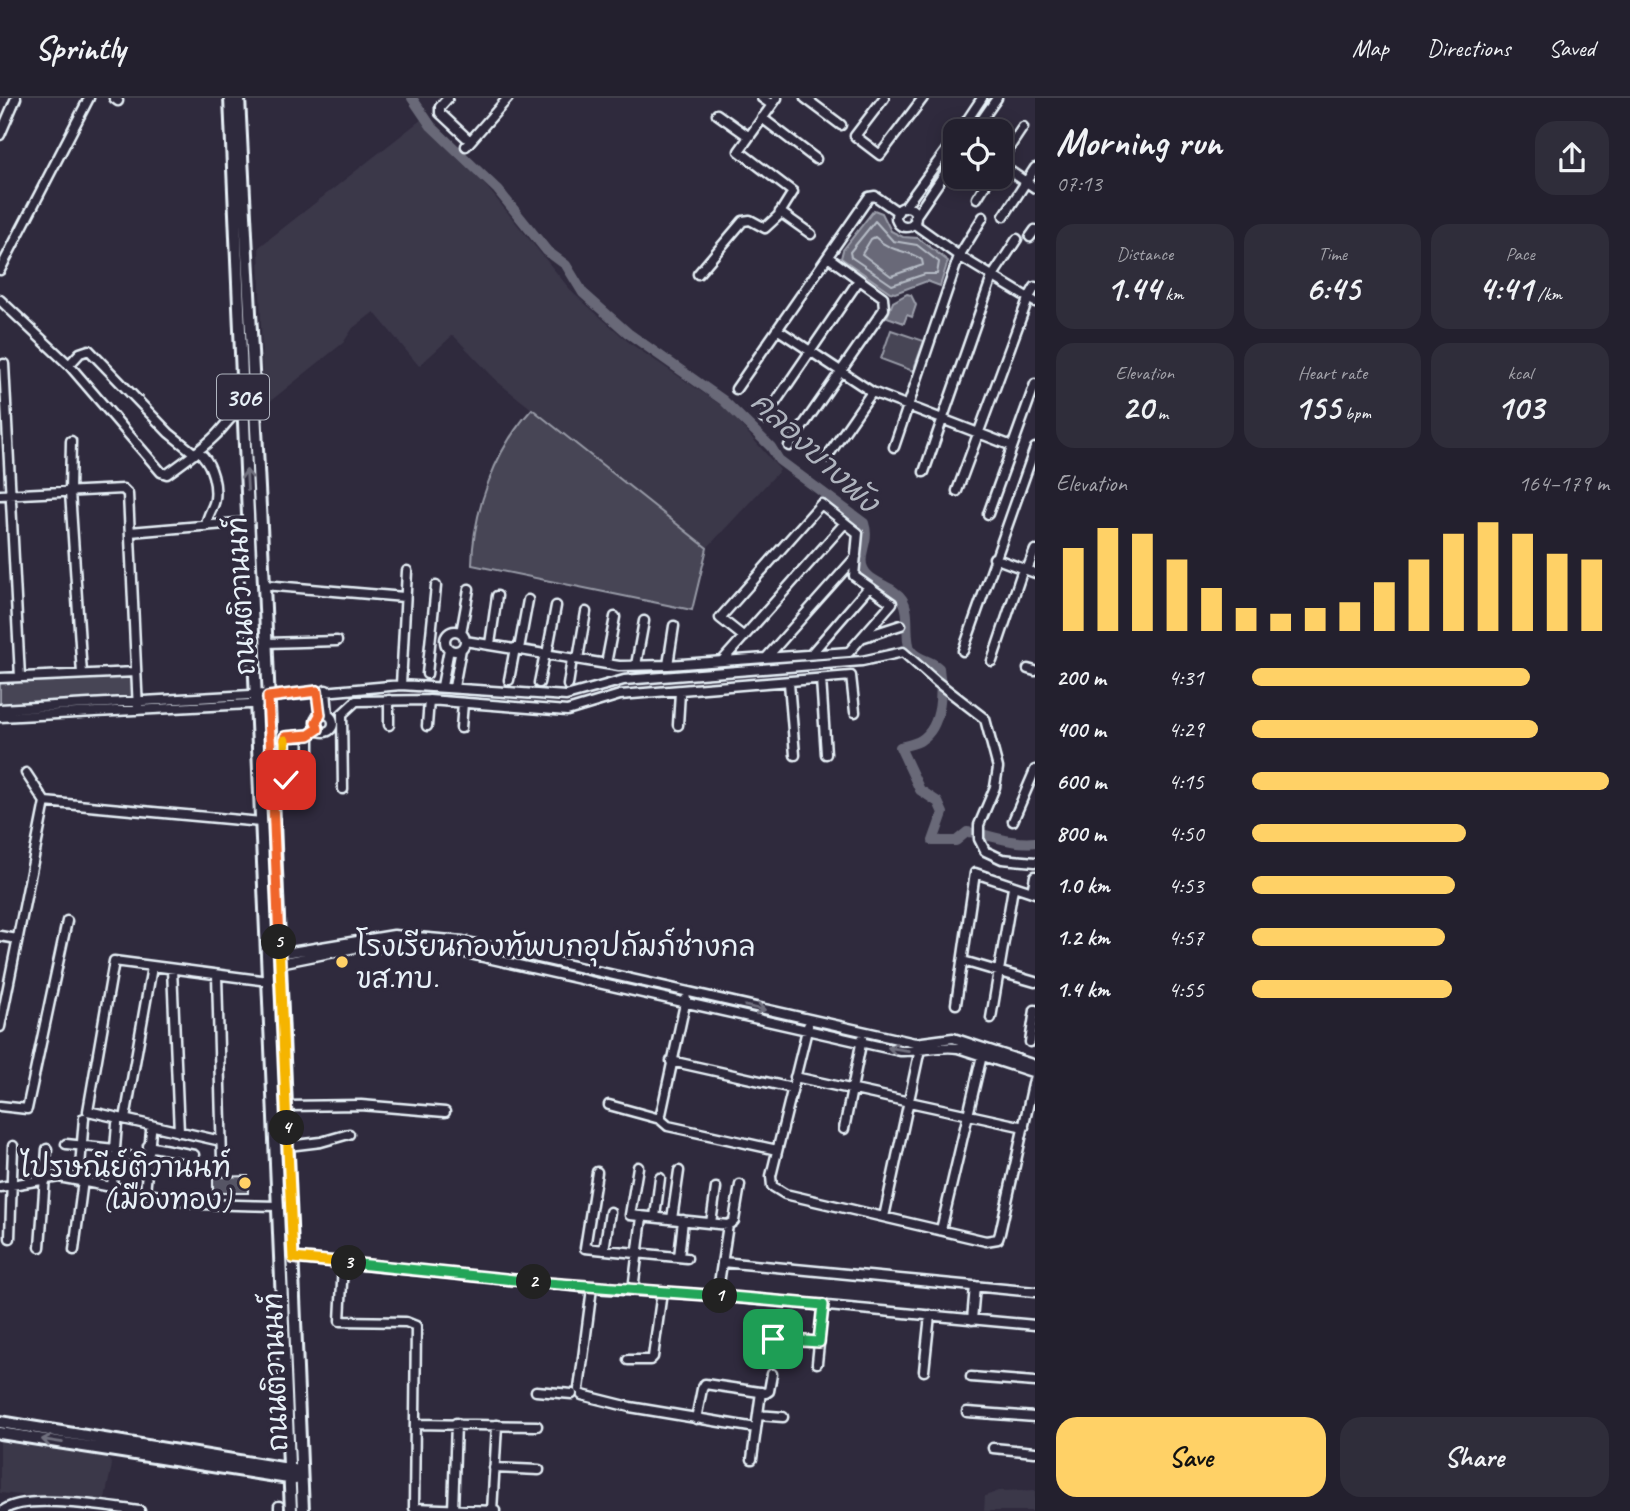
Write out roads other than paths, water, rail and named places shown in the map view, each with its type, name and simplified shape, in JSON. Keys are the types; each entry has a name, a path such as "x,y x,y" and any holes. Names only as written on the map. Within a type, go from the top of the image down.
{"main road":[{"name":"ถนนติวานนท์","path":"230,98 264,585 303,1511"},
{"name":"ถนนติวานนท์","path":"239,98 244,316 243,408 291,1511"},
{"path":"267,967 280,961"},
{"path":"279,1257 293,1258"},
{"path":"0,1422 301,1476"},
{"path":"0,1433 289,1474"}],"street":[{"path":"0,135 16,98"},
{"path":"0,270 89,98"},
{"path":"448,98 440,107 440,113 468,143 508,98"},
{"path":"698,274 743,221 750,220 765,228 793,192 738,151 775,102 762,98"},
{"path":"805,98 841,125"},
{"path":"884,98 855,136 880,155 923,98"},
{"path":"968,119 982,98"},
{"path":"982,119 997,98"},
{"path":"717,114 748,136"},
{"path":"762,117 816,159"},
{"path":"1013,143 1023,127"},
{"path":"943,154 896,218 901,226 908,227 914,220 943,176"},
{"path":"1004,216 1035,168"},
{"path":"1013,172 1035,188"},
{"path":"977,198 983,189"},
{"path":"736,389 872,195 901,210 912,211 914,220 959,256 1032,300"},
{"path":"780,212 811,234"},
{"path":"894,447 959,256 983,217"},
{"path":"924,472 992,277 1017,239"},
{"path":"789,446 886,303 828,257"},
{"path":"764,419 859,280"},
{"path":"957,491 976,433 1035,287"},
{"path":"0,300 69,365 161,472 167,474 199,455 234,413 243,408"},
{"path":"778,329 872,392 1012,446"},
{"path":"69,365 80,353 89,350 169,433 211,465 215,503 207,513 206,526"},
{"path":"4,363 20,677"},
{"path":"988,513 1035,384"},
{"path":"827,457 872,392"},
{"path":"71,441 70,492 82,674"},
{"path":"962,651 1035,448"},
{"path":"0,495 123,489 128,494 138,707"},
{"path":"449,649 462,641 606,664 636,666 849,652 892,603 854,576 858,533 821,504 720,618 744,637"},
{"path":"130,531 249,523"},
{"path":"723,660 845,523"},
{"path":"992,661 1035,550"},
{"path":"767,657 856,557"},
{"path":"995,558 1028,571"},
{"path":"401,685 407,571"},
{"path":"264,585 404,597"},
{"path":"427,674 436,586"},
{"path":"811,654 869,587"},
{"path":"454,687 469,589"},
{"path":"490,644 498,596"},
{"path":"509,680 528,600"},
{"path":"539,683 556,606"},
{"path":"568,685 586,612"},
{"path":"606,664 615,617"},
{"path":"636,666 645,621"},
{"path":"861,638 901,625"},
{"path":"668,665 674,626"},
{"path":"430,636 446,637 452,631 462,641"},
{"path":"442,686 449,649 446,637"},
{"path":"266,643 337,641"},
{"path":"0,717 269,698 401,685 566,696 624,680 862,661 903,652 940,685 985,719 998,768 979,835 985,851 1002,859 1035,862"},
{"path":"0,678 136,672"},
{"path":"318,729 316,722 342,714 356,701 429,700 568,711 620,695 851,676 855,712"},
{"path":"821,679 826,754"},
{"path":"789,683 795,755"},
{"path":"286,780 285,737 309,735 318,729 328,730 322,691"},
{"path":"678,724 680,692"},
{"path":"389,700 389,725"},
{"path":"427,726 429,700"},
{"path":"461,728 463,703"},
{"path":"0,709 138,707"},
{"path":"342,714 343,789"},
{"path":"309,735 309,782"},
{"path":"1013,821 1035,770"},
{"path":"0,1027 45,802 26,773"},
{"path":"45,802 261,822"},
{"path":"956,1003 975,873 1013,888 1034,892 1035,876"},
{"path":"991,1018 1013,888"},
{"path":"0,1106 27,1109 67,921"},
{"path":"280,961 394,935 463,941 686,998 731,1013 900,1051 950,1046 1035,1065"},
{"path":"0,936 17,939"},
{"path":"222,1141 121,1122 88,1111 114,961 268,981"},
{"path":"963,961 1035,982"},
{"path":"112,1186 114,1152 152,967"},
{"path":"172,969 179,1132"},
{"path":"217,975 222,1160"},
{"path":"686,998 733,1003 864,1031 920,1047"},
{"path":"660,1119 686,998"},
{"path":"731,1013 733,1003"},
{"path":"1030,1042 1035,1010"},
{"path":"810,1020 771,1176 772,1185 777,1191 986,1241 998,1239 1035,1074 983,1052"},
{"path":"844,1129 864,1031"},
{"path":"884,1217 920,1047"},
{"path":"941,1230 983,1052"},
{"path":"671,1061 792,1088"},
{"path":"795,1077 1024,1127"},
{"path":"286,1106 361,1105 445,1112"},
{"path":"609,1105 660,1119 668,1126 777,1150"},
{"path":"74,1250 84,1118"},
{"path":"145,1193 151,1131"},
{"path":"288,1146 349,1135"},
{"path":"65,1144 129,1156"},
{"path":"10,1238 13,1146"},
{"path":"148,1146 194,1155"},
{"path":"40,1247 47,1149"},
{"path":"638,1167 630,1215 727,1225 734,1221 740,1185"},
{"path":"673,1219 679,1171"},
{"path":"597,1172 585,1248 683,1258 683,1220"},
{"path":"0,1187 59,1177 201,1204 277,1206"},
{"path":"654,1217 660,1178"},
{"path":"710,1223 716,1188"},
{"path":"604,1250 610,1212"},
{"path":"633,1290 642,1217"},
{"path":"717,1296 727,1225"},
{"path":"293,1258 592,1288 717,1296 1035,1325"},
{"path":"722,1262 1035,1292"},
{"path":"343,1263 340,1321 406,1322 416,1326 414,1508 494,1511 497,1425"},
{"path":"972,1320 975,1286"},
{"path":"578,1393 592,1288"},
{"path":"628,1360 650,1360 653,1357 662,1292"},
{"path":"817,1363 823,1305"},
{"path":"924,1371 930,1315"},
{"path":"773,1339 819,1342"},
{"path":"696,1419 705,1384 769,1391 772,1374"},
{"path":"971,1377 1035,1382"},
{"path":"536,1391 578,1393 696,1419 756,1428"},
{"path":"752,1459 761,1392"},
{"path":"967,1412 1035,1417"},
{"path":"758,1415 783,1417"},
{"path":"453,1510 456,1423"},
{"path":"416,1424 537,1426"},
{"path":"993,1448 1035,1452"},
{"path":"494,1468 539,1470"},
{"path":"3,1511 8,1507 30,1502 140,1511"}],"water":[{"path":"874,210 882,213 891,231 903,237 918,238 948,261 940,286 927,281 895,293 890,292 841,258 843,250"},
{"path":"907,294 911,295 916,305 912,317 907,315 904,323 887,317 893,302"}],"waterway":[{"name":"คลองบางพัง","path":"412,98 431,126 498,190 547,251 566,265 583,293 628,333 723,400 771,447 779,460 864,523 866,535 861,560 864,571 902,599 907,612 909,647 918,657 939,668 941,687 934,726 919,741 900,747 920,790 938,802 943,813 933,841 956,841 967,832 1018,842 1035,842"}],"place":[{"name":"โรงเรียนกองทัพบกอุปถัมภ์ช่างกล ขส.ทบ.","path":"342,962"},
{"name":"ไปรษณีย์ติวานนท์ (เมืองทอง)","path":"245,1183"}]}
